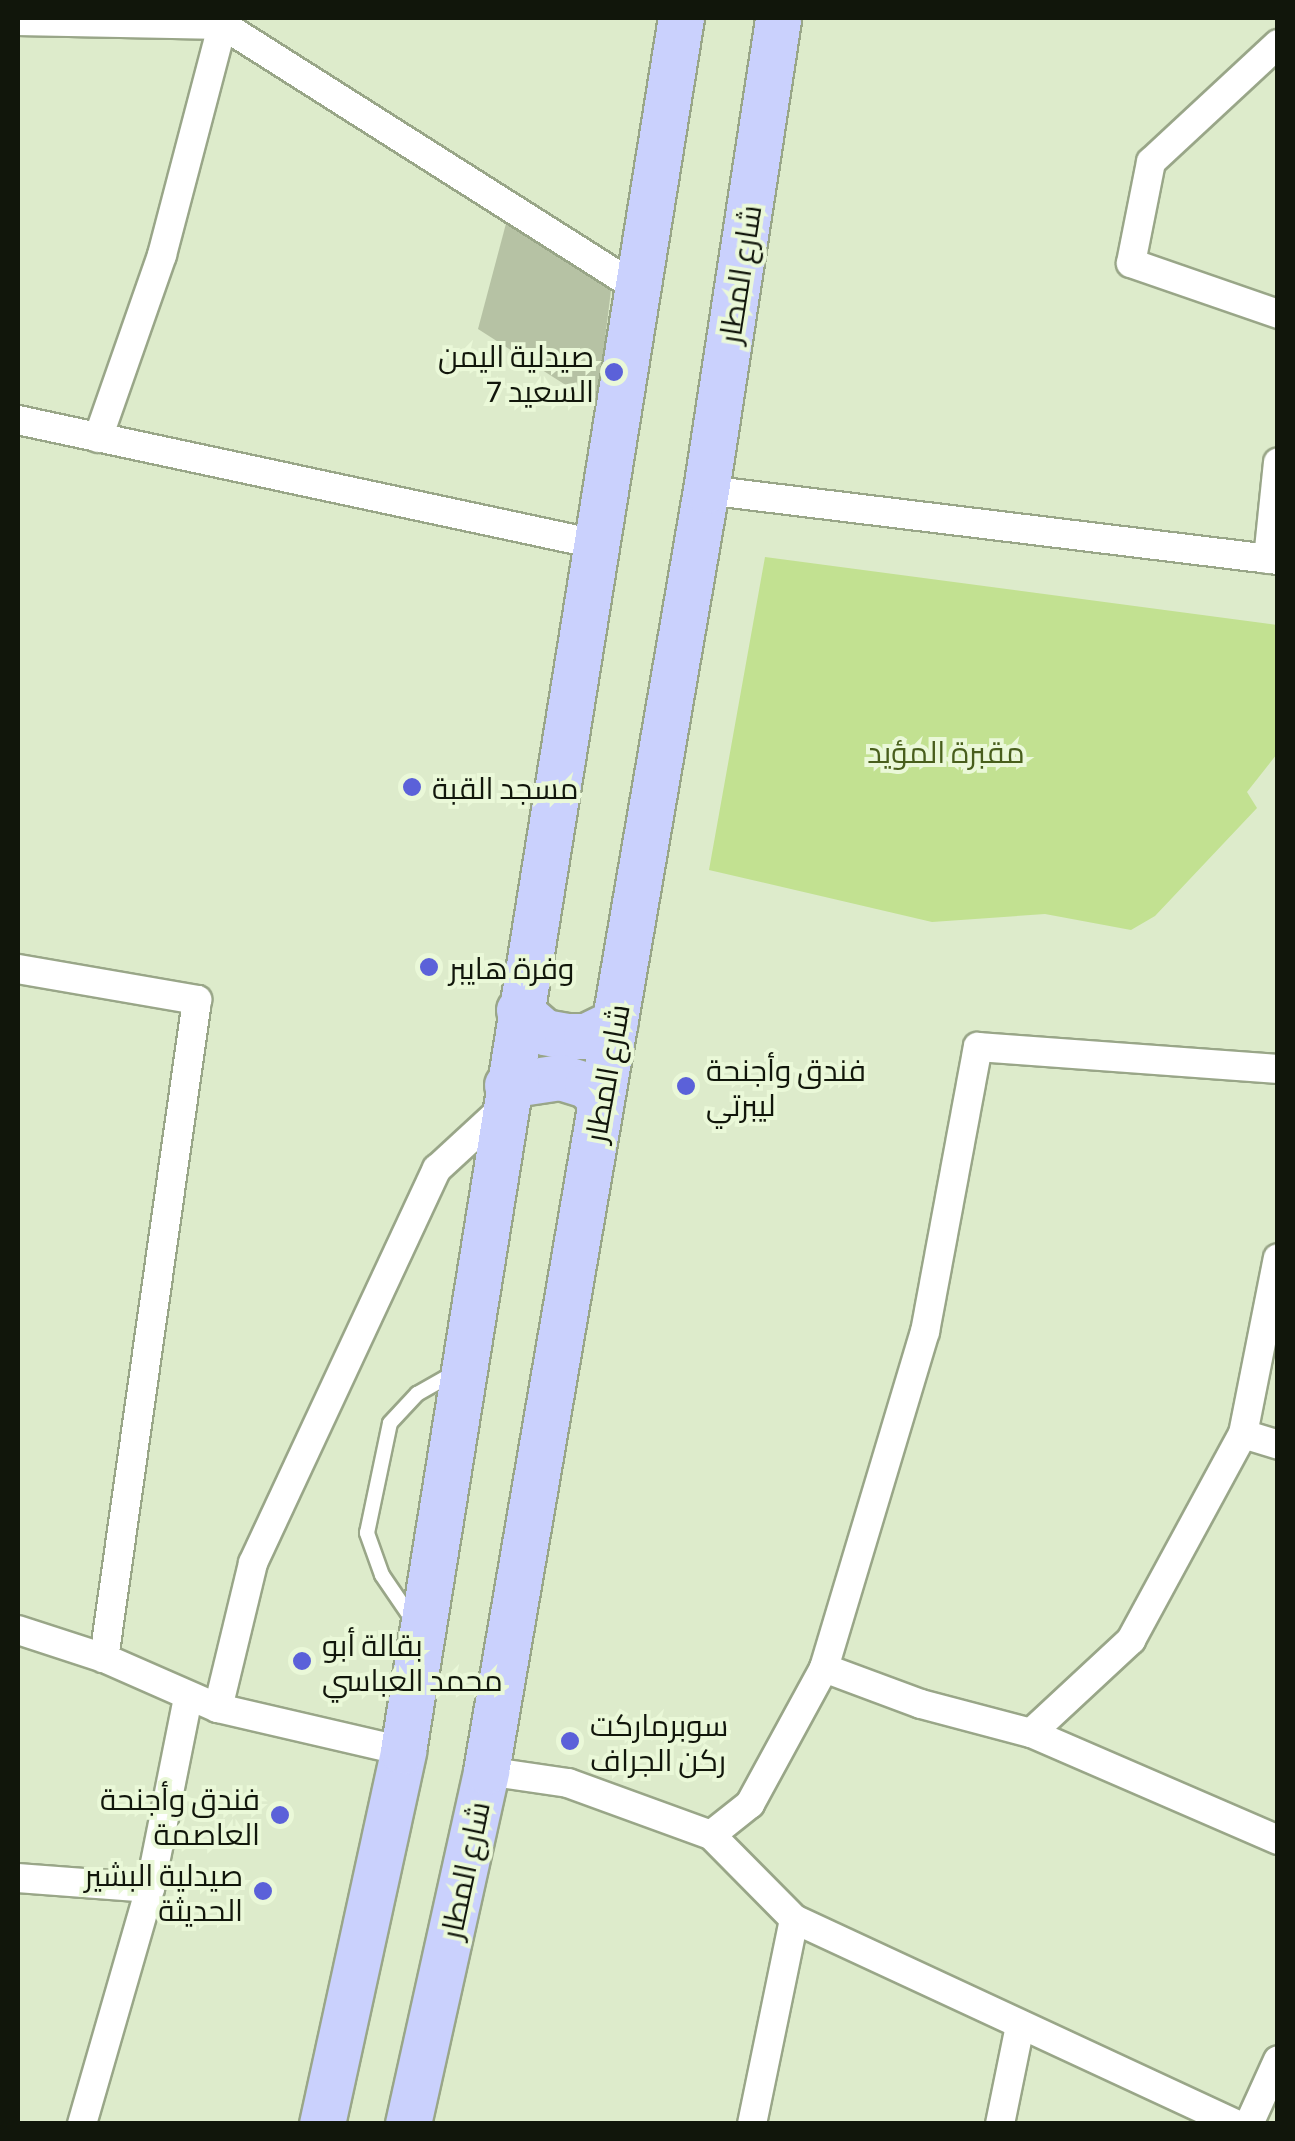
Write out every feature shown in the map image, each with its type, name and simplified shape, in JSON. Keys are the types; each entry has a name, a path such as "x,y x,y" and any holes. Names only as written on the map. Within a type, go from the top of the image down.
{"main road":[{"path":"327,2118 403,1751 460,1370 681,18"},
{"name":"شارع المطار","path":"408,2124 486,1771 706,490 778,18"},
{"path":"519,1010 544,1032 567,1036 586,1036 615,1022"},
{"path":"505,1096 560,1077 587,1084 602,1100"}],"street":[{"path":"18,21 224,21 637,288"},
{"path":"98,438 162,255 224,21"},
{"path":"1278,44 1151,162 1131,262 1278,314"},
{"path":"18,420 596,544"},
{"path":"706,490 1273,560 1278,463"},
{"path":"18,969 197,1000 104,1658"},
{"path":"711,1835 750,1804 824,1668 925,1332 978,1047 1278,1069"},
{"path":"218,1708 253,1563 437,1168 505,1096"},
{"path":"1031,1733 1131,1640 1242,1434 1278,1258"},
{"path":"1242,1434 1278,1445"},
{"path":"18,1630 104,1658 218,1708 403,1751"},
{"path":"824,1668 921,1704 1031,1733 1278,1840"},
{"path":"82,2124 150,1888 188,1698"},
{"path":"486,1771 568,1783 711,1835 794,1919 1235,2124"},
{"path":"18,1878 150,1888"},
{"path":"752,2124 794,1919"},
{"path":"1000,2124 1020,2026"},
{"path":"1249,2124 1278,2060"}],"lane":[{"path":"421,1632 382,1574 366,1534 390,1423 417,1394 460,1370"}],"green space":[{"name":"مقبرة المؤيد","path":"765,557 1277,625 1277,754 1247,792 1257,808 1155,916 1131,930 1045,914 932,922 709,870"}],"building":[{"path":"508,216 612,282 597,405 478,329"}],"place":[{"name":"صيدلية اليمن السعيد 7","path":"614,372"},
{"name":"مسجد القبة","path":"412,787"},
{"name":"وفرة هايبر","path":"429,967"},
{"name":"فندق وأجنحة ليبرتي","path":"686,1086"},
{"name":"بقالة أبو محمد العباسي","path":"302,1661"},
{"name":"سوبرمارکت ركن الجراف","path":"570,1741"},
{"name":"فندق وأجنحة العاصمة","path":"280,1815"},
{"name":"صيدلية البشير الحديثة","path":"263,1891"}]}
